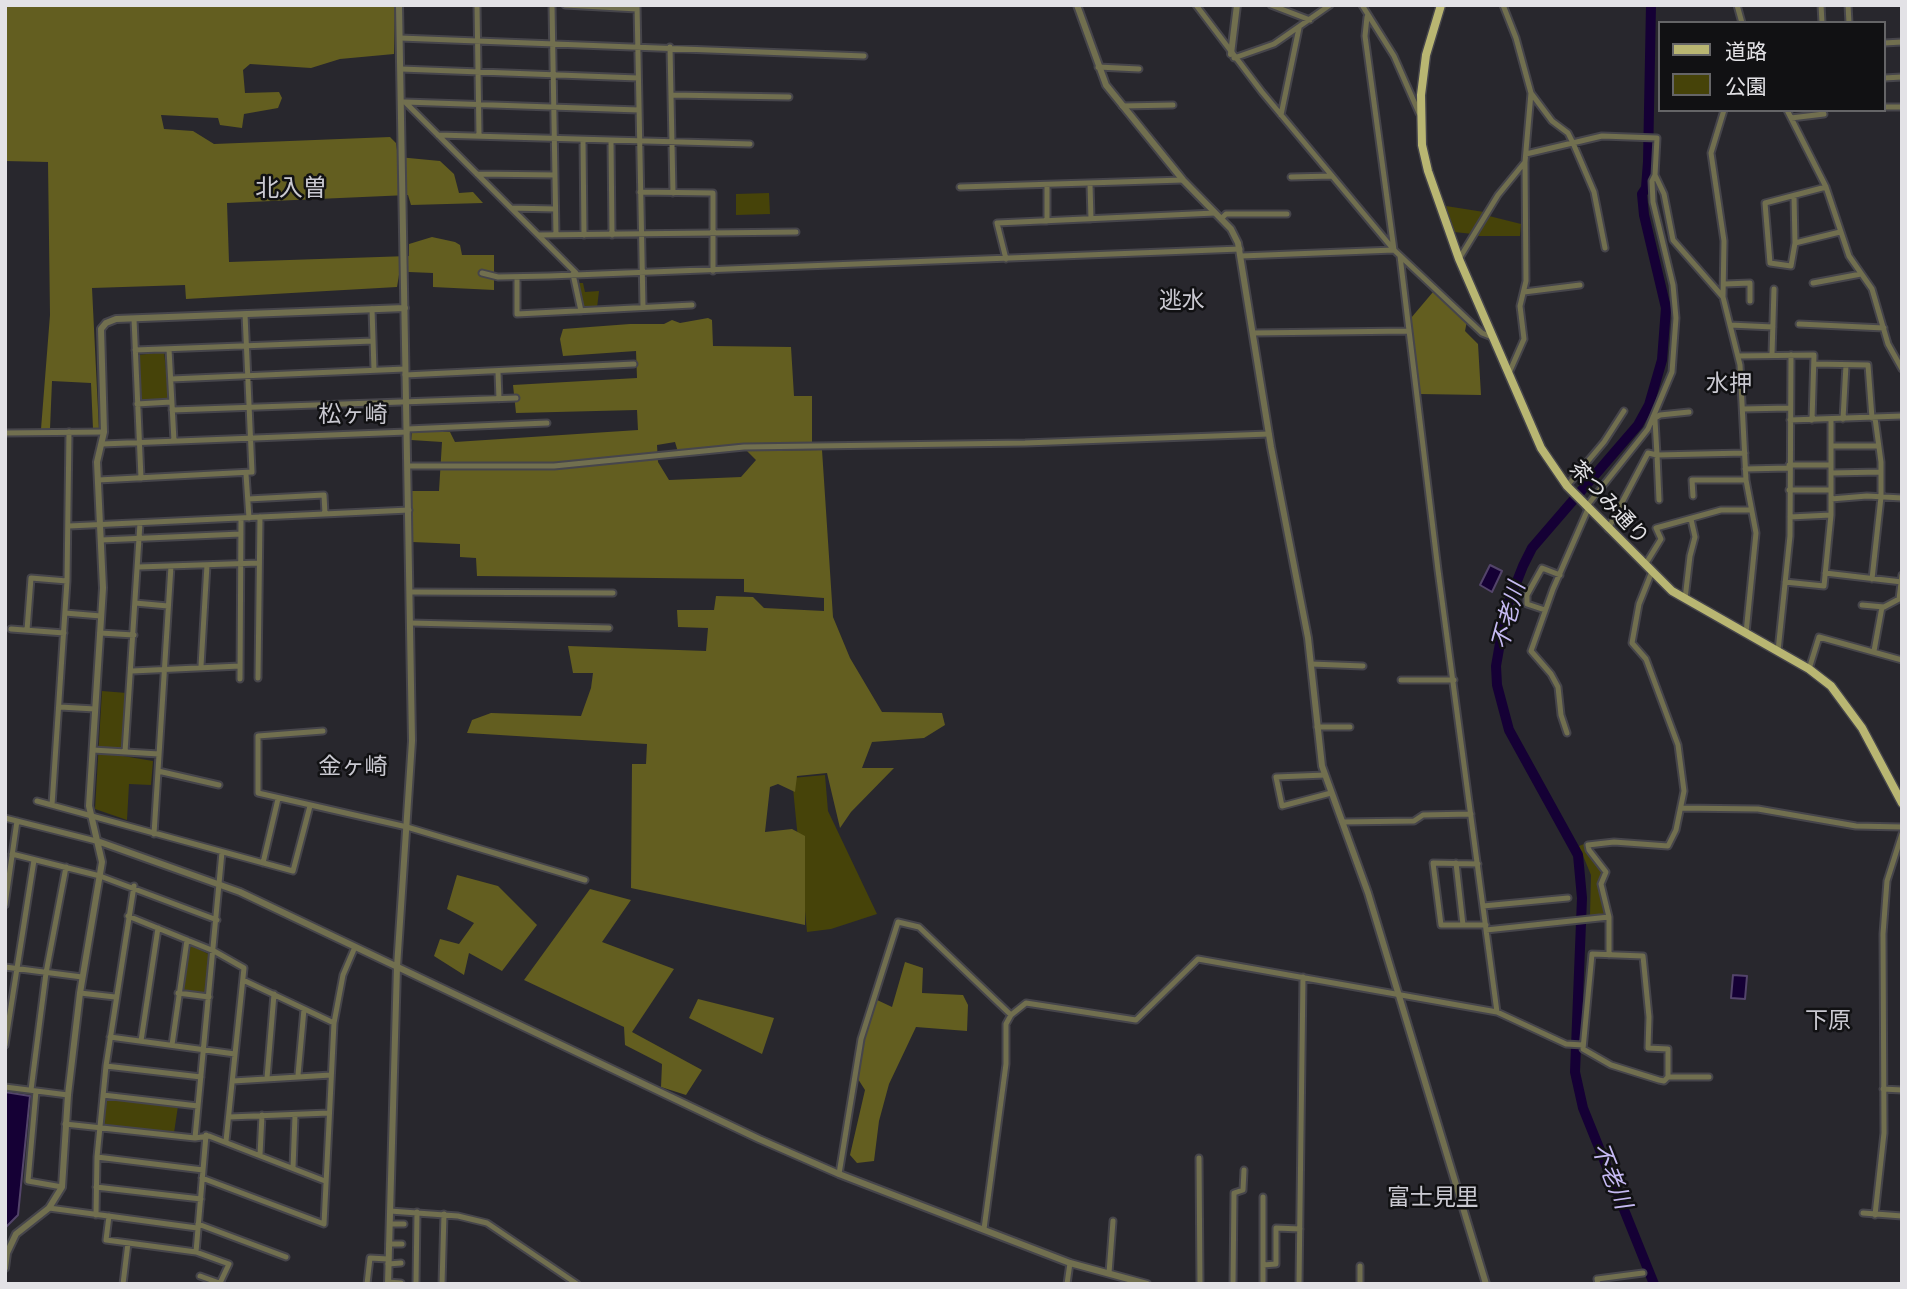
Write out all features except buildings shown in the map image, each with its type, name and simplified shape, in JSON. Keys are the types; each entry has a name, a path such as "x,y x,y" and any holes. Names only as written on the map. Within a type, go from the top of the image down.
{"main road":[{"name":"茶つみ通り","path":"1441,5 1426,55 1421,116 1428,171 1459,258 1541,448 1567,486 1651,573 1685,600 1778,651 1831,686 1852,712 1902,803"}],"street":[{"path":"399,5 404,102 405,372 412,741 397,967 388,1283 401,1283"},
{"path":"477,5 479,135"},
{"path":"552,5 556,235"},
{"path":"565,5 637,7 643,307"},
{"path":"1077,5 1106,85 1182,180 1233,232 1240,252 1269,434 1311,664 1325,775 1400,994 1486,1284"},
{"path":"1196,5 1233,56 1394,250 1482,333 1492,337"},
{"path":"1233,56 1237,5"},
{"path":"1270,5 1310,20"},
{"path":"1233,56 1274,44 1330,5"},
{"path":"1362,5 1367,17 1394,56 1421,116"},
{"path":"1503,5 1516,38 1531,93 1525,162 1524,292 1520,306 1523,347 1508,374"},
{"path":"1367,17 1365,36 1394,250"},
{"path":"1281,115 1298,28"},
{"path":"400,38 864,56"},
{"path":"670,47 673,193"},
{"path":"1098,67 1139,69"},
{"path":"401,69 638,78"},
{"path":"1531,93 1552,121 1568,133 1573,143 1594,192 1605,248"},
{"path":"671,95 789,97"},
{"path":"404,102 639,110"},
{"path":"404,102 575,274 581,311"},
{"path":"1122,106 1173,106"},
{"path":"1723,112 1711,153 1724,241 1723,297 1738,356 1746,480 1756,533 1746,633"},
{"path":"1788,112 1826,187 1849,256 1874,294 1884,328 1902,369"},
{"path":"1791,118 1824,114"},
{"path":"438,135 750,144"},
{"path":"1526,154 1602,136 1640,135 1657,138 1655,175 1652,181 1653,202 1673,285 1676,318 1672,372 1655,418 1586,507 1531,651 1551,674 1558,688 1561,715 1567,733"},
{"path":"583,140 584,235"},
{"path":"611,141 612,235"},
{"path":"1459,258 1498,195 1525,162"},
{"path":"477,174 555,175"},
{"path":"1655,175 1664,194 1673,240 1723,297"},
{"path":"1291,177 1332,176"},
{"path":"960,187 1182,180"},
{"path":"1090,184 1091,219"},
{"path":"1046,186 1047,220"},
{"path":"1794,197 1796,243 1791,266 1770,263 1765,203 1826,187"},
{"path":"640,192 713,193 713,271"},
{"path":"511,208 555,209"},
{"path":"1006,259 997,222 1215,213"},
{"path":"1222,219 1226,214 1287,214"},
{"path":"538,235 796,232"},
{"path":"1796,243 1840,232"},
{"path":"482,274 517,277 1006,259 1394,250"},
{"path":"1401,256 1497,1012"},
{"path":"1813,283 1861,274"},
{"path":"517,277 517,314 692,305"},
{"path":"1725,284 1750,283 1750,301"},
{"path":"1524,292 1580,285"},
{"path":"1772,354 1774,289"},
{"path":"5,1268 16,1234 49,1208 62,1186 65,1124 80,993 100,876 100,842 90,814 102,616 98,455 104,432 100,332 110,320 134,318 405,308"},
{"path":"372,309 374,370"},
{"path":"99,480 252,472 246,314"},
{"path":"134,318 141,478"},
{"path":"1799,324 1884,328"},
{"path":"1730,325 1773,327"},
{"path":"1253,333 1409,331"},
{"path":"135,350 373,341"},
{"path":"169,349 174,441"},
{"path":"1778,651 1790,517 1791,355"},
{"path":"1738,356 1814,355 1812,419"},
{"path":"1814,363 1868,365 1881,472 1872,579"},
{"path":"171,379 374,370 498,372 634,364"},
{"path":"1843,419 1846,365"},
{"path":"498,372 499,399"},
{"path":"172,410 516,398"},
{"path":"137,404 172,402"},
{"path":"1743,409 1789,408"},
{"path":"1567,486 1604,442 1624,411"},
{"path":"1655,418 1689,412"},
{"path":"1790,420 1902,416"},
{"path":"1655,418 1659,500"},
{"path":"1786,582 1824,586 1831,515 1831,419"},
{"path":"102,443 547,423"},
{"path":"52,805 67,581 69,432"},
{"path":"5,433 104,432"},
{"path":"408,467 554,466 744,447 1025,443 1269,434"},
{"path":"1831,446 1878,446"},
{"path":"1608,529 1648,453 1745,453"},
{"path":"1745,469 1831,465"},
{"path":"1831,472 1881,472"},
{"path":"246,474 249,518"},
{"path":"1693,496 1692,480 1746,480"},
{"path":"1789,490 1831,490"},
{"path":"248,499 324,495 325,514"},
{"path":"1831,499 1881,496 1902,498"},
{"path":"69,526 409,510"},
{"path":"1644,566 1661,538 1656,528 1721,510 1751,510"},
{"path":"1790,517 1831,515"},
{"path":"258,678 260,517"},
{"path":"240,679 241,518"},
{"path":"1685,600 1695,537 1691,519"},
{"path":"125,752 140,523"},
{"path":"101,540 241,534"},
{"path":"138,567 259,564"},
{"path":"201,666 207,565"},
{"path":"154,834 171,566"},
{"path":"1545,610 1527,604 1527,594 1542,568 1560,575"},
{"path":"1609,955 1609,917 1601,884 1606,872 1588,845 1614,842 1665,847 1676,830 1685,784 1681,754 1646,659 1632,643 1639,604 1651,573"},
{"path":"1825,573 1901,582"},
{"path":"1863,606 1882,607 1899,599 1902,575"},
{"path":"27,631 31,578 67,581"},
{"path":"410,592 612,593"},
{"path":"135,603 168,606"},
{"path":"1874,651 1882,607"},
{"path":"65,613 102,616"},
{"path":"411,622 610,628"},
{"path":"11,629 64,633"},
{"path":"100,632 134,635"},
{"path":"1808,669 1819,637 1902,660"},
{"path":"1311,664 1363,666"},
{"path":"132,671 240,666"},
{"path":"1401,680 1454,680"},
{"path":"60,707 95,709"},
{"path":"1317,727 1350,727"},
{"path":"323,732 258,736 258,793 407,828 585,880"},
{"path":"93,750 159,754"},
{"path":"158,771 219,785"},
{"path":"1325,775 1276,777 1282,806 1331,793"},
{"path":"263,863 278,799"},
{"path":"37,801 293,871 310,806"},
{"path":"1681,808 1758,809 1846,824 1902,827"},
{"path":"1342,822 1414,821 1423,816 1471,814"},
{"path":"5,818 100,842 220,883 839,1174 1070,1263 1147,1284"},
{"path":"5,905 17,821"},
{"path":"1875,1215 1884,1133 1883,934 1887,881 1902,834"},
{"path":"195,1138 222,852"},
{"path":"12,854 134,886 217,920"},
{"path":"5,1045 34,860"},
{"path":"1478,864 1433,863 1441,925 1486,928 1609,917"},
{"path":"1457,863 1464,925"},
{"path":"62,1186 28,1181 46,972 65,867"},
{"path":"96,1215 99,1127 106,1066 134,886"},
{"path":"1483,906 1568,898"},
{"path":"128,916 214,951 243,966 226,1141"},
{"path":"839,1174 861,1039 898,922 919,927 1011,1015"},
{"path":"141,1041 158,928"},
{"path":"172,1045 187,940"},
{"path":"202,1178 324,1224 334,1023 343,975 355,947"},
{"path":"1668,1077 1668,1049 1648,1048 1649,1017 1643,956 1592,954 1583,1049 1611,1065 1659,1080 1664,1081 1668,1077 1709,1077"},
{"path":"984,1229 1006,1064 1006,1024 1011,1015 1026,1003 1136,1020 1198,959 1497,1012 1568,1044 1583,1045"},
{"path":"5,967 82,977"},
{"path":"1299,1284 1303,977"},
{"path":"243,980 334,1023"},
{"path":"80,993 115,997"},
{"path":"178,993 209,997"},
{"path":"267,1078 274,994"},
{"path":"298,1075 304,1009"},
{"path":"110,1037 235,1054"},
{"path":"106,1066 201,1077"},
{"path":"233,1081 331,1075"},
{"path":"5,1087 68,1095"},
{"path":"1884,1089 1902,1090"},
{"path":"103,1095 198,1106"},
{"path":"229,1117 329,1114"},
{"path":"260,1155 262,1115"},
{"path":"293,1168 295,1116"},
{"path":"65,1124 195,1138 205,1135 325,1181"},
{"path":"196,1252 205,1135"},
{"path":"97,1157 203,1170"},
{"path":"1199,1158 1200,1284"},
{"path":"1233,1284 1234,1193 1243,1190 1244,1170"},
{"path":"96,1187 201,1199"},
{"path":"1263,1198 1263,1284"},
{"path":"49,1208 198,1226 286,1257"},
{"path":"390,1211 444,1214 487,1223 577,1284"},
{"path":"416,1284 418,1212"},
{"path":"1863,1213 1902,1216"},
{"path":"442,1284 444,1214"},
{"path":"109,1216 106,1240 196,1252 229,1264 221,1284 200,1276"},
{"path":"1109,1273 1113,1221"},
{"path":"390,1224 404,1224"},
{"path":"1263,1265 1276,1264 1276,1228 1300,1229"},
{"path":"124,1284 128,1243"},
{"path":"389,1244 402,1244"},
{"path":"367,1284 370,1258 401,1263"},
{"path":"1067,1284 1070,1263"},
{"path":"1360,1266 1360,1284"},
{"path":"1598,1284 1597,1279 1643,1273"}],"green space":[{"path":"769,193 770,214 736,215 736,194"},
{"path":"1446,206 1485,213 1473,234 1454,232"},
{"path":"1489,216 1521,224 1520,236 1477,236"},
{"path":"578,283 583,283 585,292 599,291 597,308 583,308"},
{"path":"164,352 169,398 142,401 138,355"},
{"path":"102,691 127,693 123,756 153,761 151,785 129,784 127,820 95,809"},
{"path":"825,775 828,811 877,914 831,929 807,932 792,778"},
{"path":"1584,844 1603,870 1604,915 1590,916 1591,875 1579,846"},
{"path":"191,945 210,955 205,995 181,990"},
{"path":"106,1099 178,1106 174,1133 104,1124"}],"shaded area":[{"path":"5,5 395,5 394,54 340,59 311,68 250,64 243,70 245,93 279,92 282,98 278,108 244,114 242,128 220,125 218,118 161,115 164,129 193,131 214,144 390,137 396,143 398,157 440,161 454,174 459,193 473,192 483,203 411,205 408,195 227,203 229,262 409,256 409,244 432,237 460,245 462,255 494,255 494,290 433,287 433,273 409,272 399,275 397,287 186,299 185,285 92,288 99,430 93,429 91,383 52,381 50,429 41,429 50,315 48,162 5,161"},
{"path":"1433,292 1467,321 1465,331 1478,344 1481,395 1420,394 1411,318"},
{"path":"708,318 712,320 713,346 791,347 794,396 812,396 812,444 678,452 675,442 657,445 658,462 669,480 741,477 756,460 747,451 822,450 833,617 850,658 882,712 942,713 945,725 924,738 872,742 862,768 894,768 851,812 840,828 827,773 797,776 795,792 778,784 770,787 765,832 792,829 805,836 805,925 631,888 632,764 646,764 647,744 467,733 472,720 491,713 581,716 591,688 593,673 573,673 568,646 706,651 708,628 678,627 677,610 714,610 716,596 753,597 764,608 824,611 824,598 744,592 744,579 477,576 476,558 460,557 460,544 412,542 412,491 439,491 442,442 411,440 412,432 450,432 455,442 638,430 637,410 516,413 513,385 637,378 636,351 563,356 560,339 563,329 664,324 672,320 680,323"},
{"path":"1490,565 1502,571 1492,592 1480,585"},
{"path":"457,875 498,886 537,925 502,971 469,953 464,975 434,956 440,939 459,944 474,923 447,909"},
{"path":"590,889 631,900 602,942 674,969 632,1032 702,1070 686,1095 661,1087 662,1064 625,1045 624,1027 524,980"},
{"path":"905,962 923,968 922,993 963,995 968,1005 967,1031 916,1027 889,1084 879,1121 874,1161 857,1163 850,1155 865,1090 858,1079 858,1064 875,999 892,1007"},
{"path":"1733,975 1747,976 1745,999 1731,998"},
{"path":"698,999 774,1018 762,1054 689,1018"},
{"path":"5,1092 30,1096 18,1215 5,1228"}],"waterway":[{"name":"不老川","path":"1651,5 1648,162 1646,188 1642,194 1644,215 1666,308 1662,360 1649,405 1638,425 1532,548 1506,609 1496,666 1497,685 1509,730 1578,855 1582,898 1575,1072 1583,1108 1654,1284"}],"district":[{"name":"北入曽","path":"291,189"},
{"name":"逃水","path":"1182,301"},
{"name":"水押","path":"1729,384"},
{"name":"松ヶ崎","path":"353,415"},
{"name":"金ヶ崎","path":"353,767"},
{"name":"下原","path":"1828,1021"},
{"name":"富士見里","path":"1433,1198"}]}
